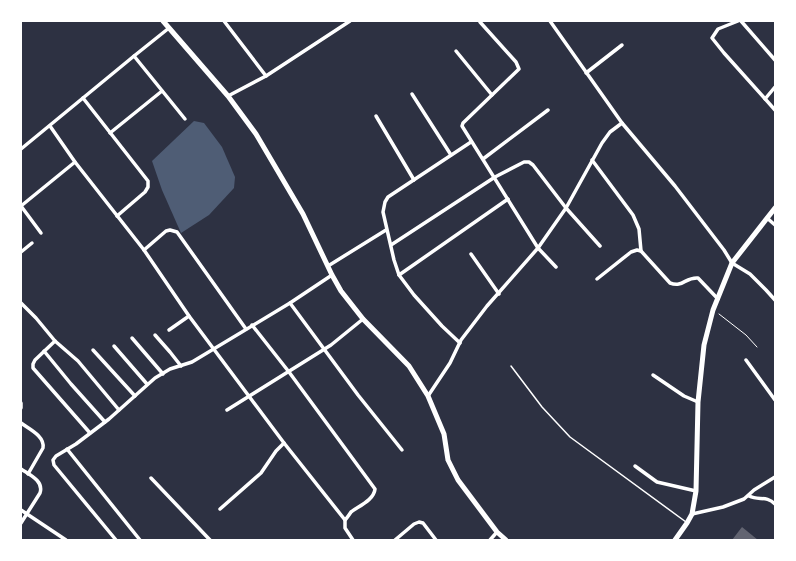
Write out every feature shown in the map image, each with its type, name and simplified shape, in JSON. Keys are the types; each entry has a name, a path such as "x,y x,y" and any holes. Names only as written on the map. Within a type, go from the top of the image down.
{"main road":[{"path":"163,21 228,96 256,134 303,214 341,291 363,319 409,366 428,396 444,434 448,460 458,480 497,532 506,540"},
{"path":"675,540 687,524 692,514 696,491 698,402 704,345 713,310 732,263 775,208"}],"street":[{"path":"224,21 266,76"},
{"path":"228,96 266,76 350,21"},
{"path":"550,21 622,122 675,186 724,250 732,263 750,274 775,300"},
{"path":"775,60 740,21 718,29 712,38 724,54 775,110"},
{"path":"480,22 519,66 519,69 463,123 462,126 538,248 556,267"},
{"path":"21,149 169,28"},
{"path":"586,73 622,45"},
{"path":"456,51 492,95"},
{"path":"134,56 185,119"},
{"path":"765,99 775,86"},
{"path":"110,133 162,91"},
{"path":"412,94 451,155"},
{"path":"83,98 148,181 148,187 145,192 117,216"},
{"path":"483,159 548,110"},
{"path":"376,116 414,180"},
{"path":"428,396 450,363 460,343 498,294 538,248 566,208 602,143 610,132 622,122"},
{"path":"50,126 75,162 144,250 189,316 284,443 345,520"},
{"path":"460,343 442,326 414,295 399,275 386,230 384,212 385,202 388,197 471,142"},
{"path":"592,160 633,216 639,229 641,251 670,283 675,285 681,284 691,277 698,278 718,299"},
{"path":"41,233 21,206 75,162"},
{"path":"391,245 495,177 524,162 529,162 533,165 566,208 600,246"},
{"path":"399,275 508,199"},
{"path":"767,218 775,225"},
{"path":"144,250 166,231 173,230 177,232 246,329"},
{"path":"328,266 386,230"},
{"path":"21,252 32,243"},
{"path":"597,279 631,252 637,250 641,251"},
{"path":"471,254 498,294"},
{"path":"116,540 54,465 53,460 56,456 105,422 147,384 170,369 192,362 290,303 332,275"},
{"path":"21,303 56,341 78,361 119,410"},
{"path":"290,303 402,450"},
{"path":"169,330 189,316"},
{"path":"227,410 324,349 363,319"},
{"path":"252,326 289,372 375,489 370,498 351,512 345,520 345,528 353,540"},
{"path":"155,335 181,366"},
{"path":"132,338 163,374"},
{"path":"56,341 35,360 33,368 90,433"},
{"path":"114,346 147,384"},
{"path":"94,350 135,396"},
{"path":"44,351 105,422"},
{"path":"746,360 775,400"},
{"path":"653,375 684,396 698,402"},
{"path":"21,403 21,408"},
{"path":"21,423 39,436 44,444 28,474"},
{"path":"220,510 261,473 276,451 284,443"},
{"path":"67,449 140,540"},
{"path":"635,466 657,482 696,491"},
{"path":"21,469 38,481 42,488 21,523"},
{"path":"692,514 723,507 749,496 754,490 775,477"},
{"path":"152,478 210,540"},
{"path":"749,496 754,499 766,498 775,504"},
{"path":"21,510 66,540"},
{"path":"394,540 414,524 419,522 423,524 436,540"},
{"path":"490,540 497,532"}],"lane":[{"path":"511,366 542,407 570,437 687,524"}],"path":[{"path":"713,310 746,335 757,347"}],"water":[{"path":"194,121 204,123 222,147 235,177 234,188 209,215 181,233 162,190 152,161"}],"building":[{"path":"742,527 758,540 732,540"}]}
